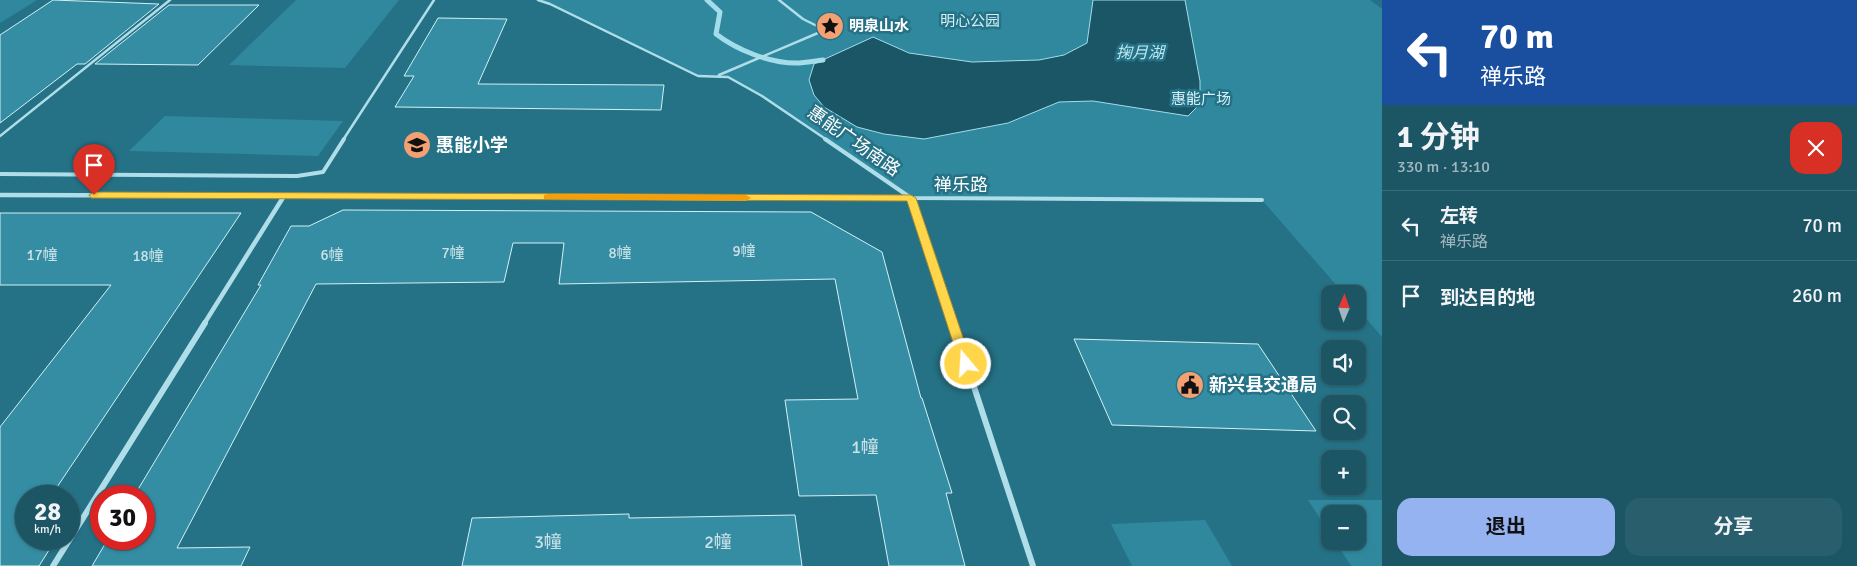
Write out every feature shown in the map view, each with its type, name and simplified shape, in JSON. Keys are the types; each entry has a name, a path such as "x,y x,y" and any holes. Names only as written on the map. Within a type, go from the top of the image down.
{"street":[{"name":"禅乐路","path":"0,195 911,198"},
{"path":"53,566 284,196"},
{"name":"惠能广场南路","path":"911,198 1033,566"}],"lane":[{"path":"0,136 170,0"},
{"path":"0,174 297,176 324,172 434,0"},
{"name":"惠能广场南路","path":"538,0 550,4 698,76 728,77 762,96 911,198"},
{"path":"717,76 825,30 803,19 779,0"},
{"name":"禅乐路","path":"911,198 1262,200"}],"green space":[{"path":"0,0 37,0 0,23"},
{"path":"296,0 399,0 345,68 229,65"},
{"name":"惠能广场","path":"538,0 1370,0 1382,9 1382,337 1366,318 1366,285 1336,285 1262,200 911,198 762,96 728,77 698,76 550,4"},
{"path":"165,116 343,121 318,156 129,151"},
{"path":"1308,500 1382,500 1382,566 1351,566 1341,550 1366,550 1366,505 1321,505 1321,520"},
{"path":"1205,520 1232,566 1132,566 1111,524"}],"water":[{"name":"掬月湖","path":"1093,0 1185,0 1200,81 1200,104 1188,116 1093,101 1059,102 1008,123 924,139 884,134 857,127 824,107 814,95 809,80 814,64 873,37 909,53 972,62 1039,60 1064,55 1087,43"}],"building":[{"path":"53,0 159,4 85,64 77,64 0,123 0,35"},
{"path":"169,5 259,5 198,65 95,64"},
{"path":"438,18 507,19 478,84 664,85 661,110 395,107 414,76 404,76"},
{"path":"343,210 811,212 882,252 921,398 952,493 946,493 965,566 889,566 876,495 799,496 785,400 858,399 835,279 559,284 564,243 513,243 504,282 316,284 177,548 250,547 241,566 92,566 101,550 155,550 155,485 141,485 261,285 258,285 291,226 309,226"},
{"path":"0,213 241,213 58,485 15,485 15,550 49,550 39,566 0,566 0,427 111,285 0,285"},
{"name":"新兴县交通局","path":"1074,339 1258,344 1316,431 1112,425"},
{"path":"629,514 629,518 795,515 802,566 462,566 472,518"}],"waterway":[{"path":"707,0 720,12 716,34 743,50 775,61 796,63 823,60"}],"slow traffic":[{"path":"548,197 746,198"}],"place":[{"name":"明泉山水","path":"830,26"},
{"name":"惠能小学","path":"417,145"},
{"name":"新兴县交通局","path":"1190,385"}],"route":[{"path":"94,195 911,198 966,364"}],"park label":[{"name":"明心公园","path":"970,21"}]}
